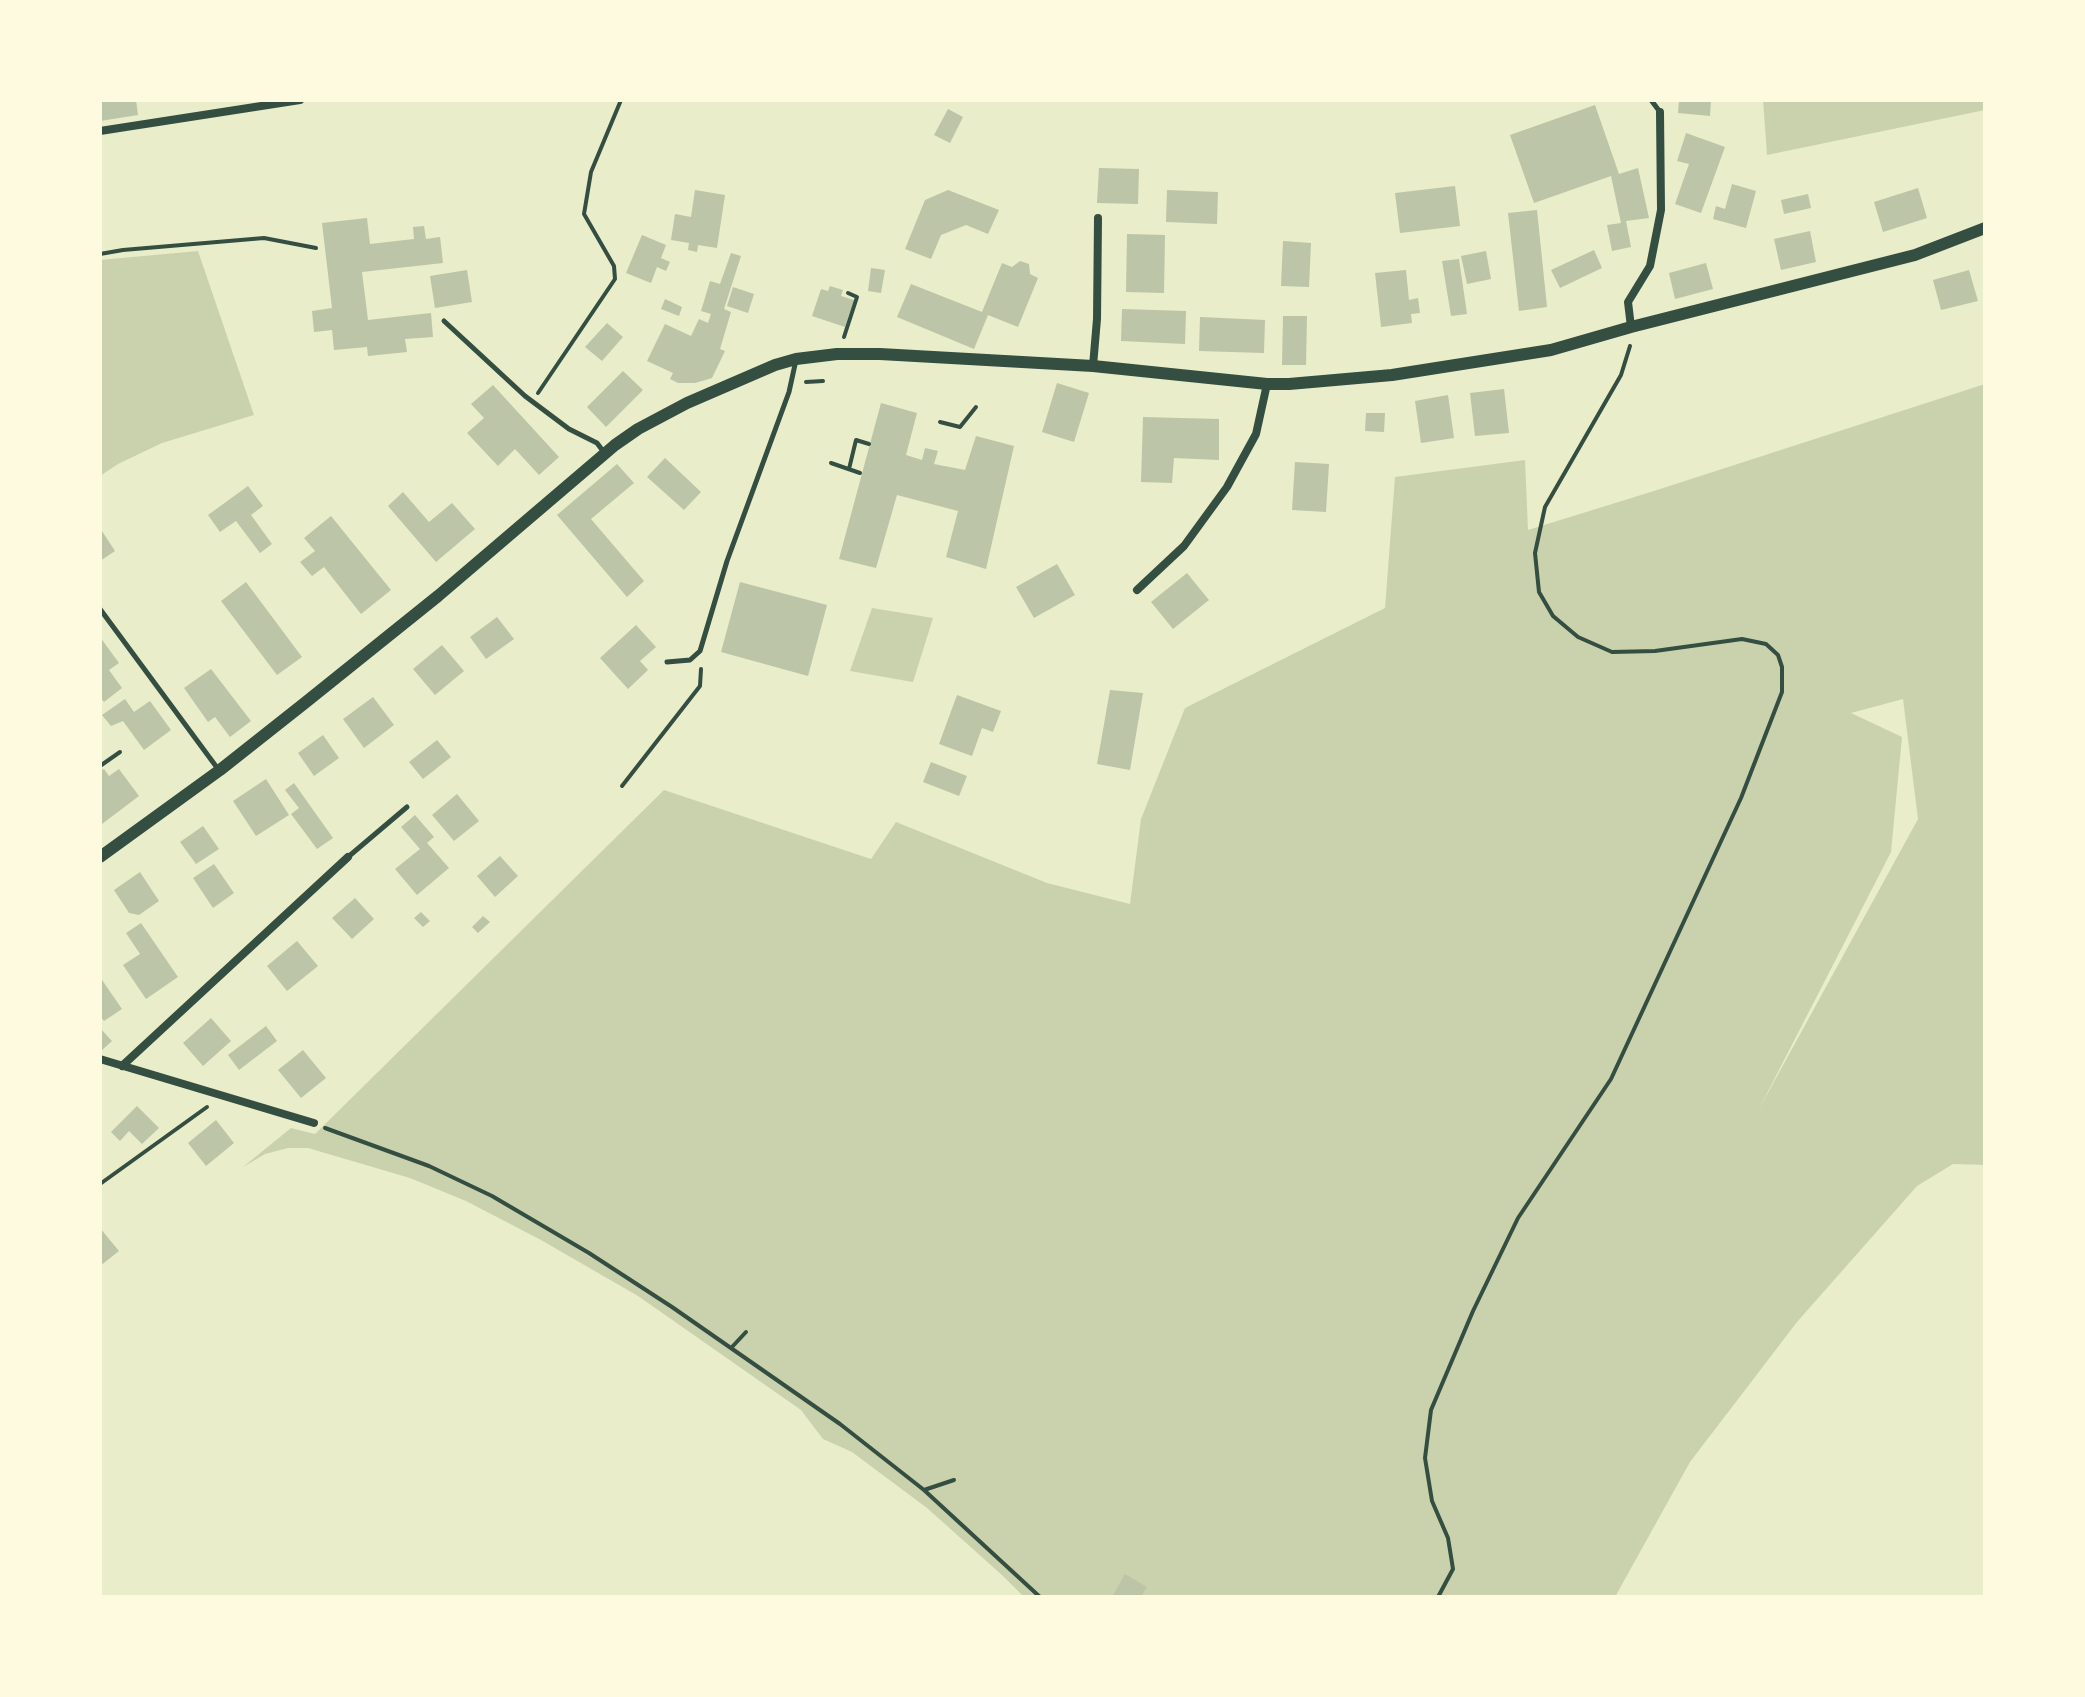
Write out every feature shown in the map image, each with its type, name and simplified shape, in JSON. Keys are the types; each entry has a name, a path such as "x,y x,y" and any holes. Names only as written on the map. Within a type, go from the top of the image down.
{"street":[{"path":"100,131 300,100"},
{"path":"1631,327 1628,302 1650,266 1661,210 1660,112"},
{"path":"1093,366 1097,319 1098,218"},
{"path":"100,857 220,770 438,596 604,453 638,429 687,403 775,365 837,354 880,354 1093,366 1267,384 1392,375 1551,350 1915,255 1985,228"},
{"path":"1137,590 1184,546 1227,487 1256,434 1267,384"},
{"path":"122,1066 348,857"},
{"path":"100,1059 314,1123"}],"lane":[{"path":"1651,100 1660,112"},
{"path":"444,321 532,401 569,429 597,443 604,453"},
{"path":"667,662 690,660 700,651 727,561 789,392 796,359"},
{"path":"100,609 220,770"},
{"path":"348,857 407,807"}],"path":[{"path":"532,401 615,279 614,266 584,214 591,172 621,100"},
{"path":"100,254 264,238 316,248"},
{"path":"844,337 857,297 848,293"},
{"path":"1438,1597 1453,1569 1448,1538 1432,1501 1425,1458 1431,1410 1473,1311 1518,1218 1611,1079 1741,798 1782,692 1782,667 1778,655 1766,644 1742,639 1655,651 1612,652 1578,637 1553,616 1539,592 1535,553 1545,507 1621,375 1630,349 1631,327"},
{"path":"940,422 960,427 976,407"},
{"path":"849,469 856,440 869,444"},
{"path":"831,463 860,473"},
{"path":"622,786 700,686 700,651"},
{"path":"100,766 120,752"},
{"path":"100,1184 222,1096"},
{"path":"314,1123 429,1166 492,1196 589,1253 732,1347 840,1424 924,1490 1040,1597"},
{"path":"732,1347 746,1332"},
{"path":"924,1490 954,1480"}],"green space":[{"path":"1763,100 1985,100 1985,110 1767,155"},
{"path":"198,251 254,415 162,443 100,476 100,260"},
{"path":"1985,384 1985,1165 1953,1164 1917,1186 1797,1322 1690,1462 1615,1597 1024,1597 927,1508 852,1452 823,1439 801,1410 638,1296 541,1240 466,1201 410,1178 308,1148 288,1148 265,1154 243,1167 291,1128 315,1134 664,790 871,859 896,822 1047,883 1130,904 1141,819 1185,708 1385,608 1395,477 1525,460 1528,530","holes":["1903,699 1918,819 1759,1109 1891,852 1902,737 1851,713"]},
{"path":"872,608 933,618 913,682 850,671"}],"building":[{"path":"100,100 136,100 138,115 100,121"},
{"path":"1679,100 1711,100 1710,116 1678,113"},
{"path":"1595,105 1619,174 1638,168 1649,218 1626,221 1631,247 1612,251 1607,225 1621,223 1611,176 1534,203 1510,135"},
{"path":"948,109 963,117 950,143 934,135"},
{"path":"1686,133 1725,147 1701,213 1675,204 1689,164 1677,161"},
{"path":"1099,168 1139,169 1138,204 1097,203"},
{"path":"1732,184 1756,191 1746,228 1713,219 1716,206 1725,209"},
{"path":"1455,186 1460,226 1400,233 1395,193"},
{"path":"1918,188 1927,218 1883,232 1874,202"},
{"path":"695,190 725,195 717,248 698,245 697,252 688,250 689,243 671,240 675,214 691,217"},
{"path":"948,190 999,210 988,234 966,225 941,235 931,259 905,249 925,200"},
{"path":"1167,190 1218,192 1217,224 1166,222"},
{"path":"1808,194 1811,208 1784,214 1781,200"},
{"path":"1537,210 1547,307 1519,311 1508,213"},
{"path":"367,218 370,244 414,239 413,227 424,226 426,239 440,237 443,263 362,272 368,320 431,313 433,337 405,339 407,352 368,356 367,347 334,350 332,330 314,332 312,311 332,308 322,223"},
{"path":"1810,231 1816,262 1781,270 1774,239"},
{"path":"1127,234 1165,235 1164,293 1126,292"},
{"path":"642,235 666,245 661,258 670,262 666,271 657,267 651,283 626,273"},
{"path":"1283,241 1311,243 1309,287 1281,286"},
{"path":"1594,250 1602,268 1560,288 1551,270"},
{"path":"1486,251 1491,279 1467,284 1461,256"},
{"path":"731,253 741,256 724,309 731,312 720,349 725,351 712,378 695,383 678,383 670,379 673,373 647,361 665,324 691,336 699,319 708,323 711,314 701,311 710,281 720,284"},
{"path":"1459,259 1467,314 1451,316 1442,261"},
{"path":"1020,261 1029,264 1030,274 1038,278 1018,327 988,315 974,349 897,317 911,284 982,312 1002,263 1012,267"},
{"path":"1706,263 1713,289 1675,299 1669,273"},
{"path":"871,268 885,270 881,293 868,291"},
{"path":"467,270 472,302 435,308 430,276"},
{"path":"1406,270 1409,300 1418,298 1420,313 1411,314 1412,323 1381,327 1375,273"},
{"path":"1969,270 1978,301 1941,310 1933,280"},
{"path":"830,286 843,290 841,296 854,300 845,327 812,316 821,289 828,291"},
{"path":"733,287 754,294 748,313 727,306"},
{"path":"665,299 682,307 679,316 661,309"},
{"path":"1122,309 1186,311 1185,344 1121,341"},
{"path":"1283,316 1307,316 1306,365 1282,365"},
{"path":"1200,317 1265,320 1264,353 1199,351"},
{"path":"607,323 623,337 602,361 585,347"},
{"path":"623,371 643,390 606,427 587,407"},
{"path":"1057,383 1089,393 1074,442 1042,432"},
{"path":"493,385 559,457 539,475 515,449 498,466 467,433 484,418 471,404"},
{"path":"1504,389 1509,433 1475,436 1470,393"},
{"path":"1448,395 1454,438 1421,443 1415,401"},
{"path":"881,403 917,413 906,455 922,460 925,448 938,451 934,464 965,470 976,436 1014,446 986,569 946,557 958,511 897,495 876,568 839,559"},
{"path":"1366,413 1385,413 1384,432 1365,431"},
{"path":"1143,417 1219,419 1219,460 1174,458 1172,483 1141,482"},
{"path":"665,458 701,492 684,510 647,477"},
{"path":"1295,462 1329,464 1326,512 1292,510"},
{"path":"617,464 634,483 591,519 644,581 627,597 557,515"},
{"path":"248,486 263,506 251,515 272,544 260,553 236,521 220,532 208,515"},
{"path":"403,492 429,522 452,503 475,529 436,562 388,506"},
{"path":"331,516 391,590 361,614 324,567 312,576 300,562 315,551 304,538"},
{"path":"100,528 115,551 100,561"},
{"path":"1057,564 1075,595 1034,618 1016,587"},
{"path":"1187,573 1209,600 1173,629 1151,602"},
{"path":"246,582 302,657 277,675 221,601"},
{"path":"740,582 827,605 808,676 721,652"},
{"path":"497,617 514,639 486,659 470,637"},
{"path":"636,625 656,647 640,661 648,670 628,689 600,658"},
{"path":"100,637 119,663 109,670 122,688 104,702 100,697"},
{"path":"442,645 464,671 435,695 413,669"},
{"path":"211,669 251,721 230,737 215,717 208,722 184,688"},
{"path":"1110,690 1143,693 1130,770 1097,764"},
{"path":"957,695 1001,711 993,732 982,728 972,756 939,744"},
{"path":"373,697 394,725 364,748 343,719"},
{"path":"125,699 134,712 150,701 171,730 144,750 123,721 111,726 102,715"},
{"path":"323,735 339,758 314,776 298,753"},
{"path":"437,740 451,757 423,779 409,762"},
{"path":"931,762 967,776 959,796 923,782"},
{"path":"104,769 109,776 119,769 139,796 102,824 100,771"},
{"path":"266,779 289,815 256,836 233,801"},
{"path":"294,783 333,838 317,849 291,814 299,808 285,790"},
{"path":"457,794 479,821 454,841 432,815"},
{"path":"415,815 434,837 427,843 449,868 417,895 395,869 420,849 401,827"},
{"path":"203,826 219,849 196,864 180,842"},
{"path":"500,856 518,876 495,897 477,876"},
{"path":"214,864 234,893 213,908 193,878"},
{"path":"140,872 159,901 139,915 129,913 114,890"},
{"path":"355,898 374,919 352,939 332,918"},
{"path":"421,912 430,921 423,927 414,918"},
{"path":"483,916 490,922 478,933 472,927"},
{"path":"141,923 178,977 146,999 123,965 140,954 126,933"},
{"path":"297,941 318,966 287,991 267,966"},
{"path":"100,977 122,1009 104,1021 100,1016"},
{"path":"211,1018 231,1041 203,1066 183,1043"},
{"path":"266,1026 277,1041 239,1070 228,1055"},
{"path":"100,1028 112,1041 100,1052"},
{"path":"303,1050 326,1078 301,1098 278,1070"},
{"path":"137,1106 159,1128 142,1144 129,1131 120,1141 111,1132"},
{"path":"216,1120 234,1143 206,1166 188,1143"},
{"path":"100,1228 119,1251 100,1266"},
{"path":"1125,1574 1147,1587 1141,1597 1112,1597"}]}
